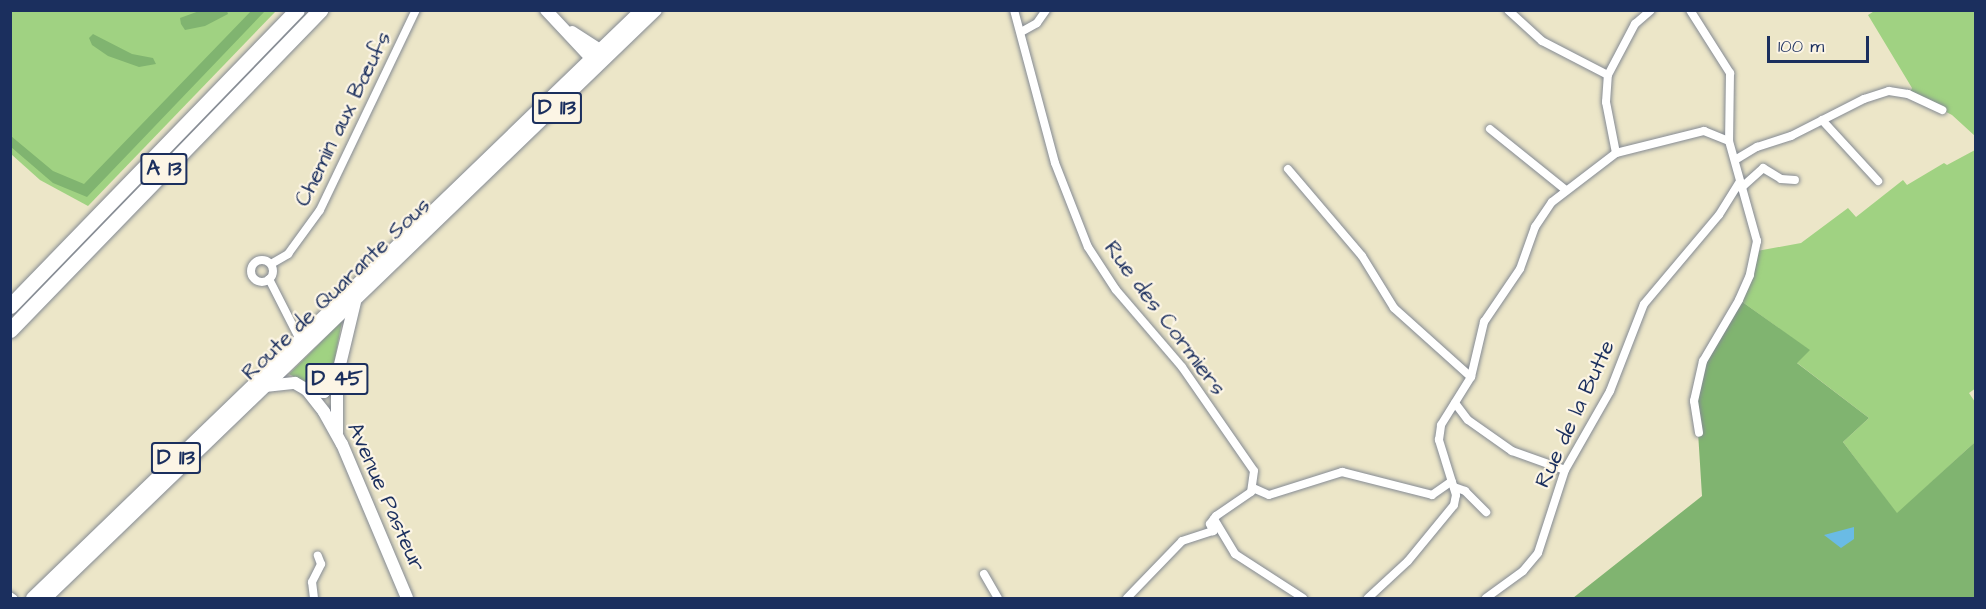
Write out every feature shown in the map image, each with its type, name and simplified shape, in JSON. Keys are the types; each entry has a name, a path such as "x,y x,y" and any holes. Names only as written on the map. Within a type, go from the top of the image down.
{"highway":[{"name":"A 13","path":"10,306 297,10"},
{"name":"A 13","path":"10,330 320,10"}],"main road":[{"path":"546,10 605,62"},
{"name":"Route de Quarante Sous","path":"32,598 641,10"},
{"name":"Route de Quarante Sous","path":"46,598 282,371 326,316 356,300 605,62 656,10"},
{"name":"D 45","path":"337,433 337,376 356,300"},
{"path":"326,316 348,326"},
{"name":"D 45","path":"295,383 282,371 282,363 326,316"},
{"name":"D 45","path":"307,390 324,393 337,376"},
{"name":"D 45","path":"265,386 295,383"},
{"name":"Avenue Pasteur","path":"295,383 307,390 337,433 407,598"}],"street":[{"name":"Chemin aux Bœufs","path":"271,264 288,254 320,210 416,10"},
{"name":"Rue des Cormiers","path":"1014,10 1055,163 1088,247 1116,290 1177,361 1246,457 1254,471 1253,488"},
{"path":"1021,32 1037,23 1046,10"},
{"path":"1508,10 1542,41 1608,75"},
{"path":"1616,153 1606,102 1608,75 1635,24 1652,10"},
{"path":"1690,10 1731,73 1729,141 1757,241 1750,275 1739,300 1703,361 1694,401 1699,433"},
{"path":"1736,160 1757,147 1889,91 1908,94 1943,110"},
{"path":"1821,120 1878,181"},
{"path":"1490,129 1566,190"},
{"path":"1368,598 1446,518 1454,505 1453,484 1439,440 1441,425 1470,377 1484,322 1520,269 1534,227 1566,190 1616,153 1704,131 1729,141"},
{"name":"Rue de la Butte","path":"1486,598 1523,571 1538,553 1565,470 1610,391 1644,304 1719,215 1740,185 1763,168 1781,179 1795,180"},
{"path":"1288,169 1362,256 1394,308 1470,377"},
{"path":"259,260 271,264 273,272 268,279 259,281 252,270 259,260"},
{"path":"268,279 293,320 299,338"},
{"path":"293,320 306,325 326,316"},
{"path":"1455,403 1468,420 1512,451 1565,470"},
{"path":"1303,598 1235,554 1210,524 1214,519 1253,488 1269,495 1342,472 1432,495 1453,484"},
{"path":"1453,484 1465,491 1486,512"},
{"path":"1127,598 1182,541 1217,532"},
{"path":"314,598 312,582 321,564 318,556"},
{"path":"984,574 998,598"}],"green space":[{"path":"202,10 227,11 228,14 205,26 185,30 180,18"},
{"path":"252,10 265,11 87,197 53,183 11,147 11,136 53,171 84,184"},
{"path":"1876,10 1975,11 1975,136 1952,115 1910,93 1912,88 1868,15"},
{"path":"11,11 276,11 88,206 40,180 11,154"},
{"path":"93,34 132,54 153,58 156,64 139,67 108,56 92,45 89,38"},
{"path":"1975,150 1976,388 1969,393 1975,402 1975,442 1897,514 1843,442 1869,418 1796,362 1809,350 1741,301 1757,251 1801,243 1848,208 1856,217 1903,180 1907,185 1944,163 1947,165"},
{"path":"1741,301 1810,350 1797,363 1869,418 1843,442 1897,513 1975,442 1975,598 1573,598 1702,496 1696,400 1704,362"},
{"path":"342,321 333,369 316,366 322,380 331,380 316,389 289,374"}],"water":[{"path":"1854,527 1854,539 1841,548 1824,535"}]}
